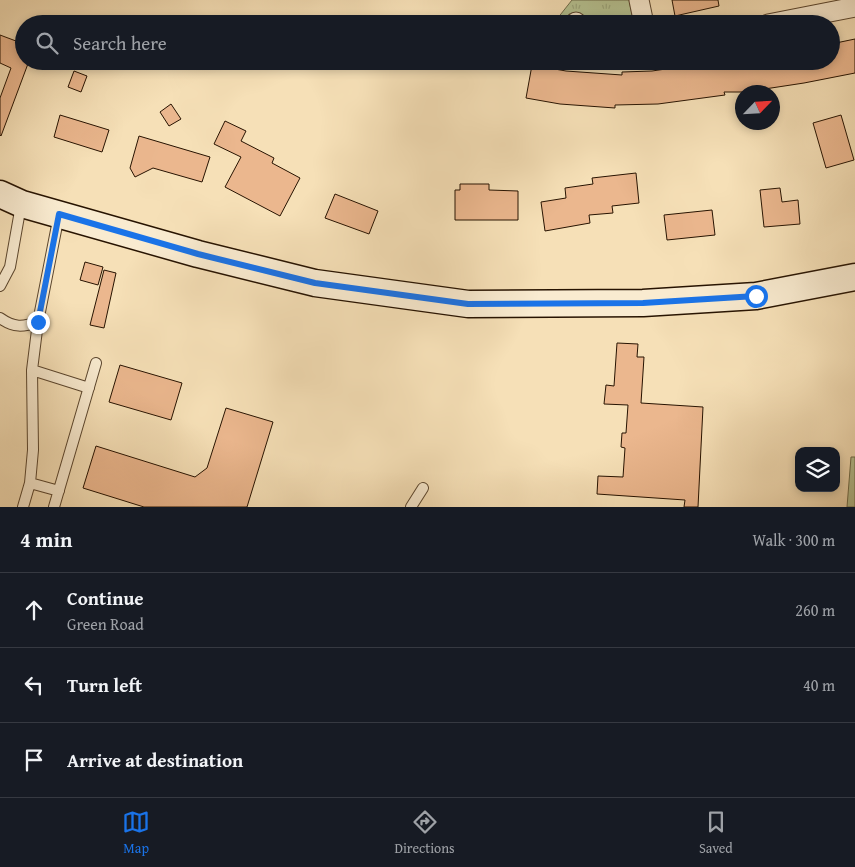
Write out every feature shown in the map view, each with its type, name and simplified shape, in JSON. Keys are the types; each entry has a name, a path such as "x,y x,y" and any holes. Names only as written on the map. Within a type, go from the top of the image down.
{"street":[{"path":"639,0 642,15"},
{"path":"799,15 833,5 855,7"},
{"path":"11,199 198,254 315,283 468,304 643,303 756,296 855,277"}],"lane":[{"path":"0,286 10,267 11,199"},
{"path":"23,507 30,483 33,450 32,370 38,322 59,214"},
{"path":"0,318 8,324 24,327 38,322"},
{"path":"54,507 96,363"},
{"path":"32,370 89,388"},
{"path":"30,483 59,490"},
{"path":"411,507 423,488"}],"green space":[{"path":"572,0 629,0 632,15 569,14 560,15"},
{"path":"851,457 855,457 855,507 847,507"}],"building":[{"path":"672,0 718,0 719,6 675,15"},
{"path":"0,35 15,41 15,70 26,70 1,136 0,98 11,68 0,63"},
{"path":"855,39 855,73 804,83 780,87 780,85 735,85 735,92 724,92 725,95 658,104 615,105 615,108 560,104 526,98 531,70 560,70 622,75 622,72 659,70 840,70 840,42"},
{"path":"74,71 87,76 81,92 68,87"},
{"path":"171,104 181,119 169,126 160,112"},
{"path":"60,115 109,130 102,152 54,137"},
{"path":"841,115 854,160 826,168 813,123"},
{"path":"225,121 246,131 241,141 274,158 272,163 300,178 280,216 225,187 241,157 214,144"},
{"path":"139,136 210,157 202,182 153,168 135,177 130,168"},
{"path":"636,173 639,203 612,206 613,213 589,215 590,223 545,231 541,202 566,198 565,188 593,184 592,178"},
{"path":"460,184 489,184 489,190 518,191 518,220 455,220 455,190 460,190"},
{"path":"780,188 782,202 798,200 800,224 764,227 760,190"},
{"path":"335,194 378,211 369,234 325,218"},
{"path":"712,210 715,235 667,240 664,215"},
{"path":"85,262 103,267 98,285 80,280"},
{"path":"104,270 116,273 104,328 90,325"},
{"path":"617,343 638,344 637,357 644,357 641,403 703,407 698,507 684,507 685,500 597,494 598,476 623,477 625,448 621,447 622,433 626,433 628,405 604,404 606,385 614,386"},
{"path":"120,365 182,383 171,420 109,402"},
{"path":"226,408 273,422 247,507 144,507 83,488 96,446 195,477 207,468"}],"route":[{"path":"38,322 59,214 198,254 315,283 468,304 643,303 756,296"}]}
